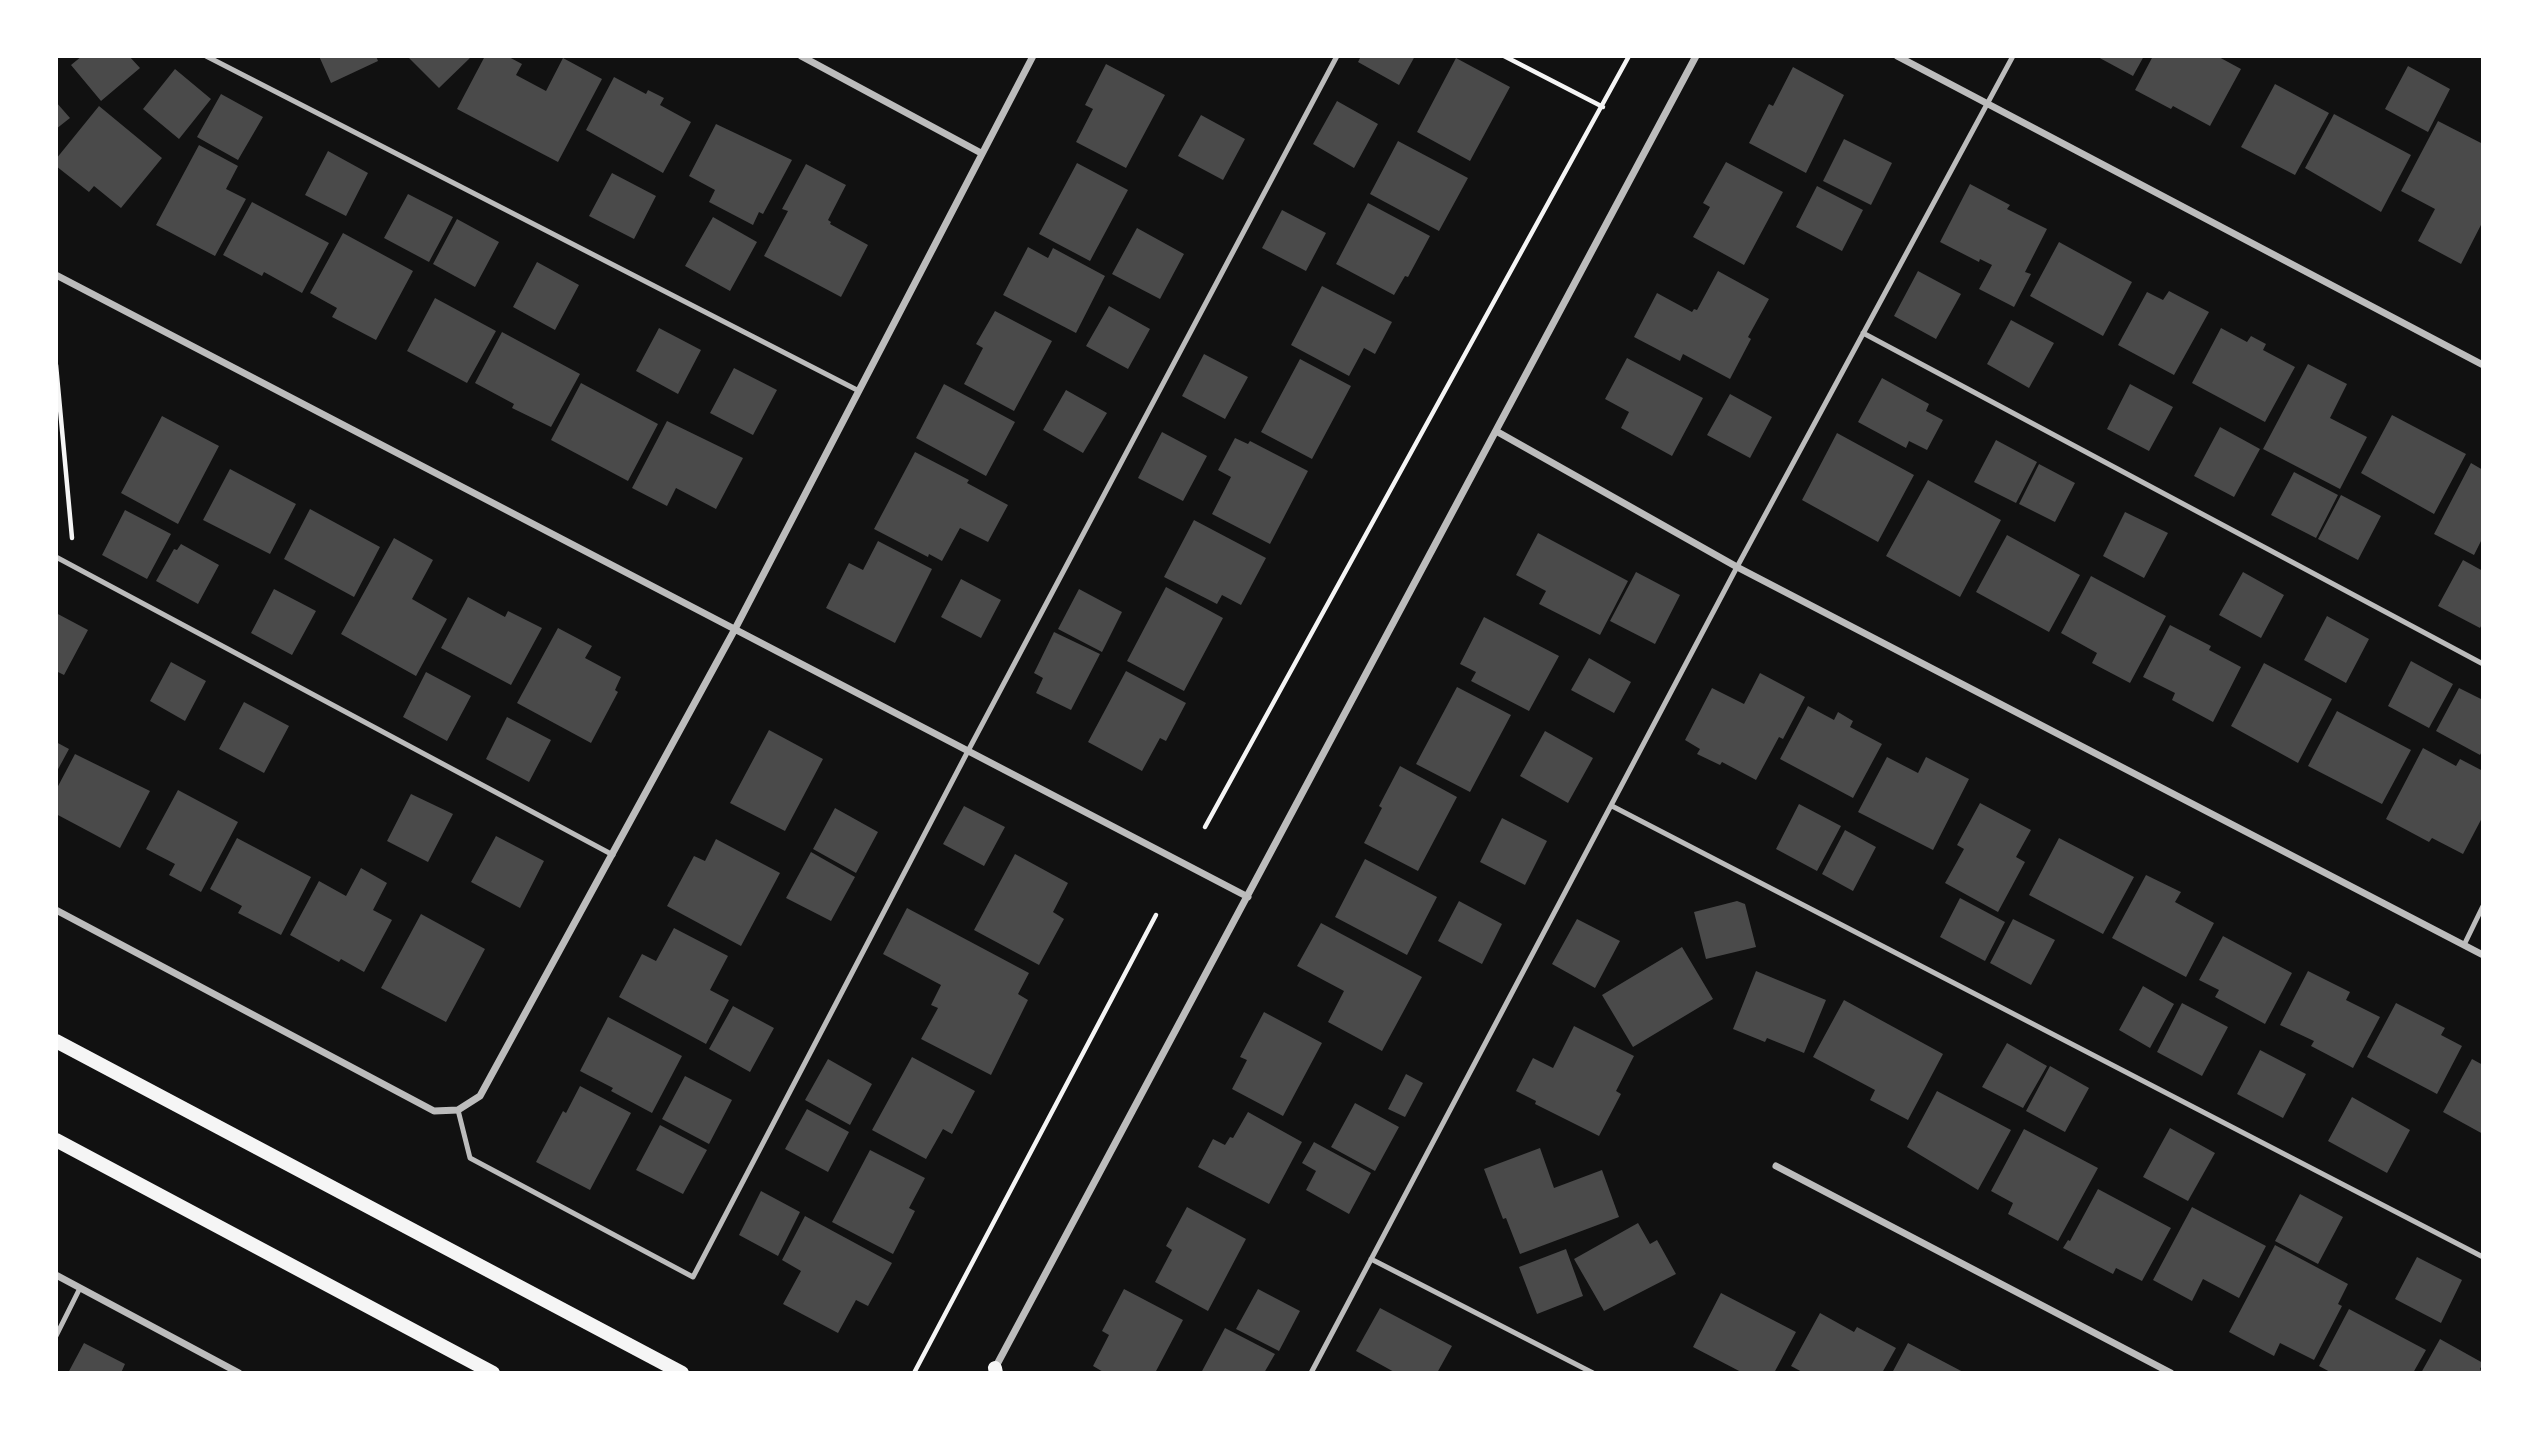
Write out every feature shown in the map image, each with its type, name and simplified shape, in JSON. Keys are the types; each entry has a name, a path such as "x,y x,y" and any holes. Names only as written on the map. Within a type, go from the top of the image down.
{"main road":[{"path":"56,1041 682,1373"},
{"path":"56,1140 493,1373"}],"street":[{"path":"801,56 981,153"},
{"path":"56,910 434,1111 458,1110 480,1097 735,629 1032,56"},
{"path":"994,1371 1696,56"},
{"path":"1897,56 2483,365"},
{"path":"56,275 1248,897"},
{"path":"1496,431 1737,567 2483,955"},
{"path":"1776,1166 2171,1373"},
{"path":"56,1275 239,1373"}],"lane":[{"path":"206,56 859,391"},
{"path":"458,1110 470,1158 693,1277 968,751 1337,56"},
{"path":"1311,1373 1737,567 2013,56"},
{"path":"1863,332 2483,664"},
{"path":"56,557 613,855"},
{"path":"1612,806 2483,1257"},
{"path":"2464,945 2483,906"},
{"path":"1371,1259 1593,1373"},
{"path":"56,1336 80,1288"}],"path":[{"path":"1504,56 1603,107"},
{"path":"1205,827 1629,56"},
{"path":"56,365 74,566"},
{"path":"914,1373 1156,915"}],"building":[{"path":"82,56 129,56 140,68 101,101 71,65"},
{"path":"319,56 376,56 378,61 331,83"},
{"path":"407,56 472,56 439,88"},
{"path":"485,56 507,56 522,64 516,75 546,91 563,58 602,79 558,162 457,109"},
{"path":"1361,56 1415,56 1399,85 1358,62"},
{"path":"2096,56 2144,56 2133,76"},
{"path":"2153,56 2217,56 2241,69 2210,126 2135,90"},
{"path":"1456,58 1510,87 1470,161 1417,132"},
{"path":"1106,64 1165,95 1126,168 1076,142 1093,109 1085,105"},
{"path":"2408,66 2450,89 2428,132 2385,109"},
{"path":"1793,67 1844,95 1806,173 1749,143 1769,104 1773,106"},
{"path":"175,69 211,99 179,139 143,109"},
{"path":"614,77 646,94 648,90 664,98 660,105 691,122 663,173 586,130"},
{"path":"2275,84 2329,113 2295,175 2241,147"},
{"path":"221,94 263,117 238,160 197,137"},
{"path":"1337,101 1378,124 1354,168 1313,144"},
{"path":"56,102 70,118 56,129"},
{"path":"99,106 162,158 121,208 94,186 89,192 56,166 56,159"},
{"path":"2334,114 2411,155 2381,212 2305,168"},
{"path":"1201,115 1245,139 1223,180 1178,156"},
{"path":"2438,121 2483,144 2483,221 2461,264 2418,241 2435,209 2401,191"},
{"path":"716,124 792,160 763,214 759,212 753,225 709,202 715,190 689,176"},
{"path":"1844,139 1892,163 1871,205 1823,181"},
{"path":"1398,141 1468,178 1439,231 1370,194"},
{"path":"199,145 238,166 226,189 246,199 215,256 156,225"},
{"path":"328,151 368,173 346,216 305,195"},
{"path":"1726,162 1783,192 1744,265 1693,237 1710,207 1703,203"},
{"path":"1077,163 1128,190 1090,261 1039,234"},
{"path":"806,164 846,185 828,220 830,224 868,245 841,297 764,256 788,211 782,209"},
{"path":"612,173 656,196 634,239 589,216"},
{"path":"1970,184 2010,205 2007,209 2047,229 2025,272 2031,274 2014,307 1979,289 1992,265 1980,259 1979,262 1940,242"},
{"path":"1817,186 1863,210 1842,251 1796,227"},
{"path":"408,194 453,217 429,262 384,238"},
{"path":"252,202 329,243 302,293 264,272 262,276 223,255"},
{"path":"1368,203 1430,236 1408,277 1405,276 1394,295 1336,264"},
{"path":"1282,210 1326,233 1306,271 1262,248"},
{"path":"713,217 757,242 730,291 685,266"},
{"path":"457,219 499,242 475,287 433,264"},
{"path":"1137,228 1184,254 1160,299 1112,274"},
{"path":"343,233 413,271 376,340 332,317 337,308 310,293"},
{"path":"2059,242 2132,282 2103,336 2030,296"},
{"path":"1028,247 1048,258 1053,248 1105,276 1076,333 1003,295"},
{"path":"537,262 579,285 555,330 513,307"},
{"path":"1718,271 1769,299 1748,337 1751,339 1730,379 1683,354 1680,361 1634,337 1657,293 1692,312 1697,310"},
{"path":"1918,271 1961,294 1936,339 1894,316"},
{"path":"1322,286 1392,322 1375,354 1364,348 1349,376 1291,345"},
{"path":"2169,291 2209,312 2174,375 2118,345 2147,292 2163,300"},
{"path":"435,298 496,331 467,383 407,351"},
{"path":"1109,306 1150,329 1128,369 1086,346"},
{"path":"995,311 1052,341 1014,411 964,384 983,348 976,344"},
{"path":"2011,320 2054,343 2029,388 1987,364"},
{"path":"659,328 701,350 678,394 636,371"},
{"path":"2221,328 2247,342 2251,336 2266,344 2263,350 2295,367 2265,422 2192,383"},
{"path":"502,332 580,374 551,427 512,408 514,404 475,383"},
{"path":"1204,354 1248,377 1225,419 1182,396"},
{"path":"1627,358 1703,398 1672,456 1621,428 1629,412 1605,399"},
{"path":"1300,359 1351,386 1312,459 1261,432"},
{"path":"2308,364 2347,384 2330,418 2367,437 2340,489 2263,449"},
{"path":"734,368 777,390 753,435 710,413"},
{"path":"1882,378 1929,404 1926,411 1943,420 1927,450 1909,441 1906,448 1858,422"},
{"path":"581,383 658,424 628,481 551,440"},
{"path":"944,384 1015,422 986,476 916,438"},
{"path":"2130,384 2173,407 2149,451 2107,429"},
{"path":"1066,390 1107,413 1083,453 1043,430"},
{"path":"1730,394 1772,417 1750,458 1707,435"},
{"path":"2392,415 2466,454 2434,514 2361,473"},
{"path":"162,416 219,446 178,524 121,493"},
{"path":"667,421 743,458 716,509 676,488 667,506 632,488"},
{"path":"2220,427 2260,449 2234,497 2194,476"},
{"path":"1162,432 1207,456 1183,501 1138,478"},
{"path":"1837,433 1914,475 1878,542 1802,500"},
{"path":"1235,438 1248,444 1250,441 1308,471 1270,544 1212,514 1231,477 1218,470"},
{"path":"1996,440 2037,462 2016,503 1974,482"},
{"path":"915,452 969,480 967,483 1008,505 988,542 960,528 942,561 929,554 928,557 874,529"},
{"path":"2471,463 2483,470 2483,542 2481,541 2474,555 2434,534"},
{"path":"2039,464 2075,483 2055,522 2019,504"},
{"path":"230,469 296,504 270,554 203,520"},
{"path":"2294,472 2338,495 2316,538 2271,515"},
{"path":"1928,480 2001,520 1960,597 1886,556"},
{"path":"2341,495 2381,516 2358,560 2318,539"},
{"path":"310,509 380,547 354,597 284,559"},
{"path":"125,510 171,534 147,579 102,555"},
{"path":"2125,512 2168,533 2144,578 2103,556"},
{"path":"1194,520 1266,558 1241,605 1222,595 1217,604 1164,577"},
{"path":"1538,533 1628,581 1600,635 1539,604 1546,591 1516,575"},
{"path":"2007,535 2080,575 2049,632 1976,592"},
{"path":"394,538 433,560 412,599 447,619 416,676 341,634"},
{"path":"878,541 932,569 895,643 826,608 849,563 863,570"},
{"path":"181,544 219,565 198,604 156,581 174,549 177,550"},
{"path":"2463,560 2483,571 2483,622 2480,628 2438,606"},
{"path":"1636,572 1680,595 1655,644 1610,621"},
{"path":"2243,572 2284,595 2261,638 2219,615"},
{"path":"2091,576 2166,616 2130,683 2092,663 2097,653 2061,633"},
{"path":"961,579 1001,600 981,638 941,617"},
{"path":"1166,587 1223,618 1184,691 1127,661"},
{"path":"274,589 316,611 292,655 251,633"},
{"path":"1079,589 1122,612 1102,652 1058,629"},
{"path":"468,597 505,617 508,611 542,628 511,685 441,648"},
{"path":"56,613 88,630 64,675 56,671"},
{"path":"2327,616 2369,639 2346,683 2304,660"},
{"path":"1484,617 1559,656 1529,711 1471,681 1476,672 1460,664"},
{"path":"2170,625 2211,646 2209,650 2241,667 2213,722 2172,700 2175,693 2143,677"},
{"path":"558,628 592,646 585,658 621,677 615,690 618,692 591,743 517,703"},
{"path":"1054,632 1100,654 1071,710 1036,693 1043,678 1034,673"},
{"path":"1589,658 1631,682 1614,713 1571,690"},
{"path":"2411,661 2453,684 2429,728 2388,706"},
{"path":"171,662 206,681 185,721 150,701"},
{"path":"2264,663 2332,699 2298,763 2231,726"},
{"path":"1126,671 1186,703 1166,741 1160,738 1142,771 1088,742"},
{"path":"426,672 471,696 447,741 403,717"},
{"path":"1760,673 1805,697 1783,739 1779,737 1756,780 1722,762 1720,765 1697,754 1700,749 1685,740 1712,688 1744,704"},
{"path":"1457,687 1511,715 1470,792 1416,764"},
{"path":"2459,688 2483,700 2483,749 2480,755 2436,731"},
{"path":"244,702 289,726 264,773 219,749"},
{"path":"1808,706 1834,720 1838,712 1853,721 1850,727 1882,744 1853,798 1780,759"},
{"path":"2337,711 2411,750 2382,804 2308,766"},
{"path":"507,717 551,740 529,782 486,759"},
{"path":"769,730 823,759 785,831 730,803"},
{"path":"1545,731 1593,758 1568,803 1520,776"},
{"path":"56,742 69,749 56,773"},
{"path":"2423,748 2456,766 2460,759 2483,771 2483,816 2463,854 2432,838 2429,842 2386,819"},
{"path":"75,754 150,791 120,848 56,814 56,790"},
{"path":"1887,757 1918,773 1926,757 1969,779 1933,850 1858,812"},
{"path":"1400,766 1457,797 1418,871 1364,843"},
{"path":"178,790 238,822 201,892 169,875 175,864 146,849"},
{"path":"411,794 453,814 428,862 387,841"},
{"path":"1980,803 2031,830 2016,857 2025,862 1998,912 1945,883 1964,849 1957,845"},
{"path":"1799,804 1841,826 1817,871 1776,849"},
{"path":"964,806 1005,827 984,866 943,844"},
{"path":"835,808 878,832 856,873 813,849"},
{"path":"1502,818 1547,841 1525,885 1480,862"},
{"path":"1845,830 1876,847 1853,891 1822,874"},
{"path":"496,836 544,861 520,908 471,882"},
{"path":"237,838 311,877 281,935 238,913 242,906 210,889"},
{"path":"2059,838 2134,877 2103,934 2029,895"},
{"path":"716,839 780,873 741,946 667,906 694,856 705,861"},
{"path":"811,852 855,877 831,921 786,898"},
{"path":"1015,854 1068,883 1053,912 1064,919 1039,965 974,930"},
{"path":"1365,859 1437,897 1407,955 1335,917"},
{"path":"361,868 387,883 373,910 392,920 364,972 341,959 339,962 290,935 319,881 346,896"},
{"path":"2146,875 2181,892 2175,902 2214,923 2186,977 2112,938"},
{"path":"1960,898 2005,922 1985,961 1940,937"},
{"path":"1459,901 1502,924 1482,964 1438,941"},
{"path":"1737,901 1745,904 1756,947 1706,959 1694,912"},
{"path":"907,908 1029,973 1018,994 1028,1000 991,1075 921,1039 938,1008 931,1005 941,985 883,954"},
{"path":"421,914 485,949 446,1022 381,988"},
{"path":"1577,919 1620,941 1595,988 1552,964"},
{"path":"2013,919 2055,940 2031,985 1990,963"},
{"path":"1321,923 1422,977 1382,1051 1328,1022 1344,991 1297,966"},
{"path":"674,928 728,956 710,990 729,1000 706,1044 619,997 642,954 656,961"},
{"path":"2223,936 2292,973 2265,1024 2215,997 2219,990 2199,980"},
{"path":"1682,947 1713,999 1633,1047 1602,995"},
{"path":"1756,971 1826,1000 1804,1053 1767,1038 1765,1042 1733,1029"},
{"path":"2308,971 2350,992 2346,1000 2380,1017 2353,1068 2311,1046 2314,1041 2280,1025"},
{"path":"2143,986 2174,1004 2150,1048 2119,1030"},
{"path":"1844,1000 1943,1054 1908,1120 1870,1100 1875,1090 1813,1057"},
{"path":"2182,1003 2228,1027 2202,1076 2157,1052"},
{"path":"2396,1003 2445,1028 2441,1035 2462,1046 2437,1094 2367,1057"},
{"path":"733,1006 774,1028 750,1072 709,1049"},
{"path":"1264,1012 1322,1043 1283,1116 1232,1089 1247,1060 1240,1057"},
{"path":"608,1017 682,1056 652,1113 580,1071"},
{"path":"1574,1026 1634,1056 1616,1091 1621,1094 1599,1136 1535,1104 1536,1101 1516,1091 1533,1058 1553,1068"},
{"path":"2007,1043 2047,1066 2023,1108 1982,1087"},
{"path":"2260,1050 2306,1074 2283,1118 2237,1094"},
{"path":"912,1057 975,1091 952,1134 943,1129 926,1159 872,1130"},
{"path":"828,1059 872,1084 850,1125 805,1100"},
{"path":"2472,1059 2483,1065 2483,1134 2443,1112"},
{"path":"2050,1066 2089,1088 2065,1132 2026,1111"},
{"path":"1406,1074 1423,1083 1405,1117 1388,1109"},
{"path":"685,1076 732,1100 709,1144 662,1119"},
{"path":"580,1086 631,1113 590,1190 536,1162 563,1111 566,1113"},
{"path":"1937,1091 2011,1130 1978,1190 1907,1147"},
{"path":"2352,1097 2410,1130 2387,1173 2328,1141"},
{"path":"1355,1103 1399,1127 1375,1171 1331,1147"},
{"path":"807,1109 849,1132 828,1172 785,1149"},
{"path":"1248,1112 1302,1142 1269,1204 1198,1167 1213,1139 1225,1145 1230,1137 1233,1138"},
{"path":"660,1125 707,1150 683,1194 636,1170"},
{"path":"2170,1128 2215,1153 2188,1201 2143,1177"},
{"path":"2024,1129 2098,1168 2058,1241 2008,1214 2013,1203 1991,1191"},
{"path":"1314,1142 1371,1173 1349,1214 1306,1190 1316,1171 1302,1163"},
{"path":"1540,1148 1554,1188 1602,1170 1619,1217 1520,1254 1484,1169"},
{"path":"870,1150 925,1178 909,1208 915,1211 893,1254 832,1222"},
{"path":"2098,1189 2171,1228 2142,1281 2116,1268 2113,1274 2063,1248 2068,1240 2070,1241"},
{"path":"761,1191 800,1212 778,1256 739,1235"},
{"path":"2300,1194 2343,1217 2318,1264 2275,1241"},
{"path":"1187,1207 1246,1239 1208,1311 1155,1282 1172,1250 1166,1246"},
{"path":"2192,1207 2266,1246 2239,1298 2203,1279 2192,1301 2153,1280"},
{"path":"805,1216 892,1263 868,1306 856,1300 838,1333 783,1304 801,1271 782,1260"},
{"path":"1638,1223 1650,1244 1657,1240 1676,1274 1604,1311 1574,1259"},
{"path":"2275,1245 2348,1284 2338,1304 2342,1306 2314,1360 2280,1343 2274,1356 2229,1332"},
{"path":"1566,1249 1583,1296 1537,1314 1519,1267"},
{"path":"2417,1257 2462,1280 2441,1323 2395,1299"},
{"path":"1124,1289 1183,1320 1155,1373 1105,1373 1093,1366 1109,1335 1102,1331"},
{"path":"1258,1289 1300,1311 1279,1351 1236,1329"},
{"path":"1721,1293 1796,1332 1774,1373 1743,1373 1693,1347"},
{"path":"1380,1308 1452,1346 1437,1373 1396,1373 1356,1351"},
{"path":"2349,1309 2426,1350 2413,1373 2332,1373 2319,1366"},
{"path":"1820,1313 1854,1332 1857,1327 1896,1348 1882,1373 1804,1373 1791,1366"},
{"path":"1225,1328 1275,1354 1264,1373 1201,1373"},
{"path":"2440,1339 2483,1363 2480,1369 2483,1373 2421,1373"},
{"path":"84,1343 125,1364 121,1373 68,1373"},
{"path":"1908,1343 1965,1373 1892,1373"}]}
